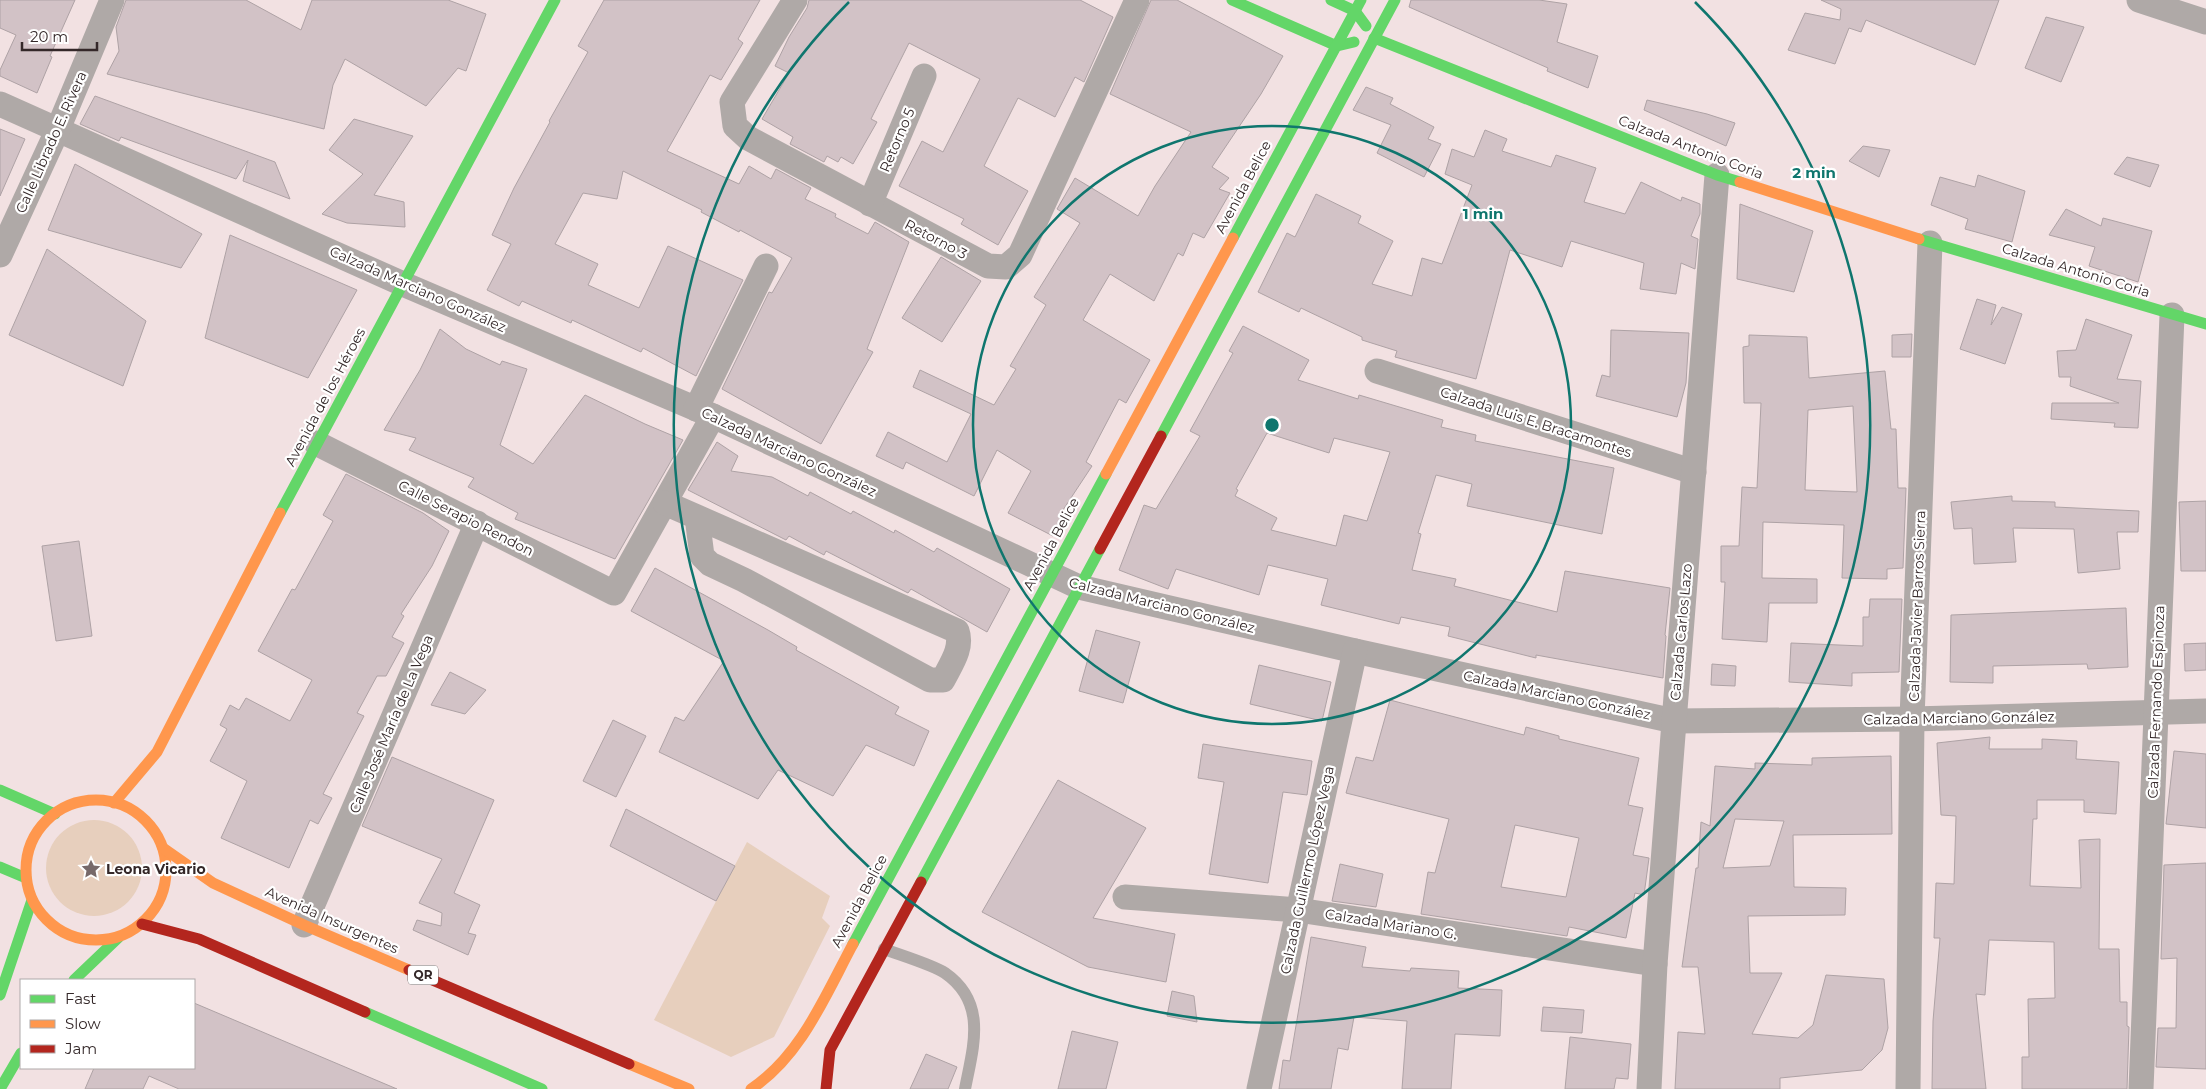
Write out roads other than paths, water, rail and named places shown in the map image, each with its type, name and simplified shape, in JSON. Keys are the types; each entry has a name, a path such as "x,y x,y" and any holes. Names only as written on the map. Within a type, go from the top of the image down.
{"main road":[{"name":"Avenida de los Héroes","path":"114,803 157,752 316,443 555,0"},
{"path":"1232,0 1337,46 1374,38"},
{"path":"1331,0 1356,11 1374,38"},
{"name":"Avenida Belice","path":"751,1089 766,1080 802,1038 1362,0"},
{"path":"826,1089 830,1050 1395,0"},
{"name":"Calzada Antonio Coria","path":"1374,38 1717,175 1930,243 2206,324"},
{"path":"0,790 55,814"},
{"path":"75,979 119,937 142,924 159,902 166,875 163,848 152,828 136,812 114,803 94,800 73,804 55,814 38,831 27,854 26,878 32,900 47,921 69,935 94,941 119,937"},
{"name":"Avenida Insurgentes","path":"163,848 213,883 304,925 689,1089"},
{"path":"0,867 26,878"},
{"path":"0,995 32,900"},
{"path":"142,924 199,939 542,1089"},
{"path":"0,1089 20,1055"}],"street":[{"name":"Calle Librado E. Rivera","path":"0,255 58,130 112,0"},
{"name":"Retorno 3","path":"795,0 732,102 735,126 748,138 988,266 1006,267 1020,255 1137,0"},
{"path":"2138,0 2206,22"},
{"name":"Retorno 5","path":"870,204 924,76"},
{"name":"Calzada Marciano González","path":"0,104 403,284 705,412 1079,587 1355,652 1674,721 1912,719 2155,714 2206,711"},
{"name":"Calzada Carlos Lazo","path":"1649,1089 1655,964 1717,175"},
{"name":"Calzada Javier Barros Sierra","path":"1908,1089 1912,719 1930,243"},
{"path":"697,517 702,556 710,564 744,580 930,680 943,680 958,648 960,640 957,631 697,517 665,503 766,266"},
{"name":"Calzada Fernando Espinoza","path":"2141,1089 2172,315"},
{"name":"Calzada Luis E. Bracamontes","path":"1378,372 1694,472"},
{"name":"Calle Serapio Rendon","path":"316,443 614,593 665,503"},
{"name":"Calle José María de La Vega","path":"304,925 477,523"},
{"name":"Calzada Guillermo López Vega","path":"1259,1089 1355,652"},
{"name":"Calzada Mariano G.","path":"1126,897 1298,910 1655,964"}],"lane":[{"path":"884,949 945,973 963,991 973,1007 974,1040 965,1089"}],"place":[{"name":"Leona Vicario","path":"91,869"}]}
